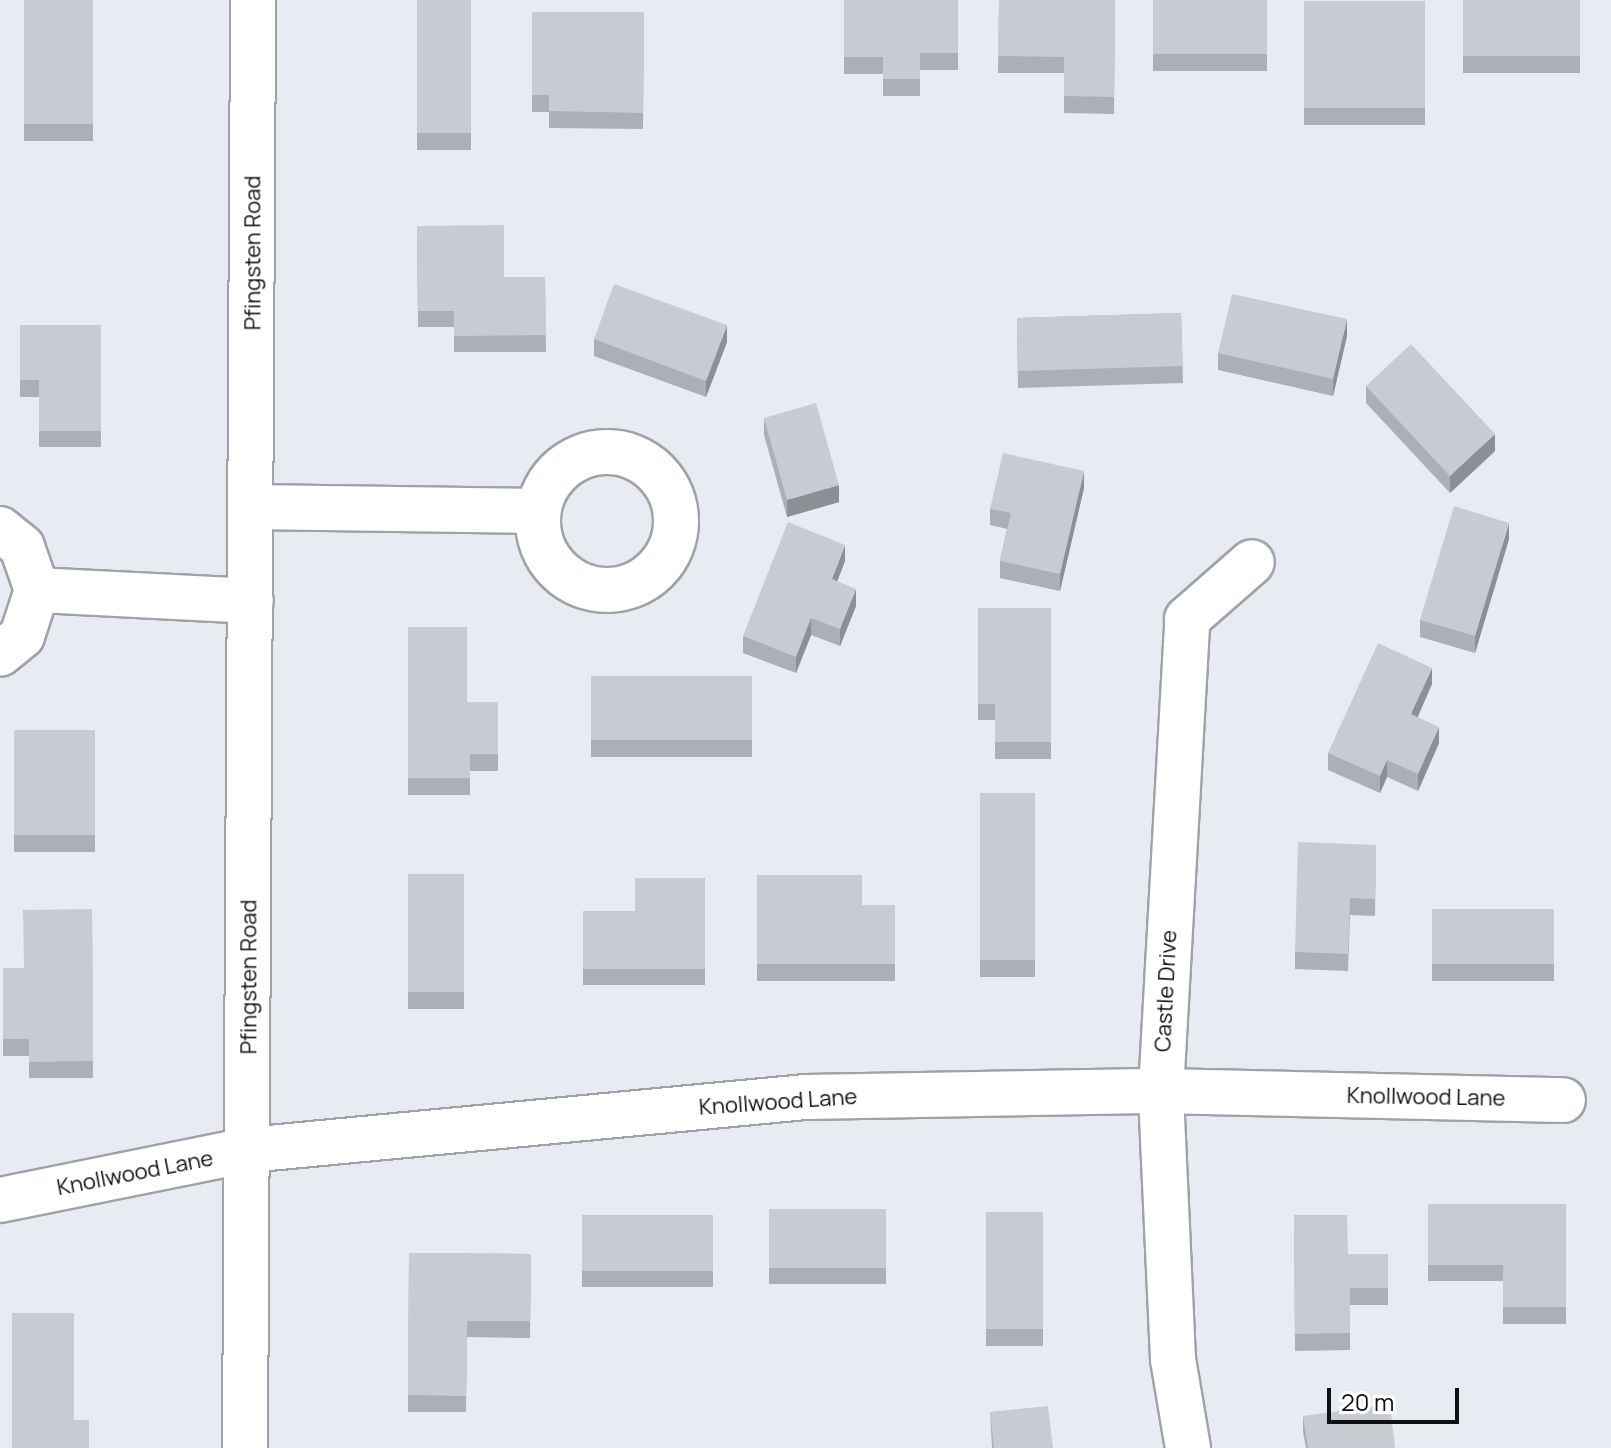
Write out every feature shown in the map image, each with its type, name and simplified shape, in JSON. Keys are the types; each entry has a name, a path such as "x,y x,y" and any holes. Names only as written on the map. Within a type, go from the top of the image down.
{"street":[{"name":"Pfingsten Road","path":"245,1448 254,507 253,0"},
{"path":"254,507 538,511"},
{"path":"0,529 22,547 37,590 22,636 0,654"},
{"name":"Castle Drive","path":"1188,1448 1173,1359 1161,1091 1187,619 1252,562"},
{"path":"37,590 251,601"},
{"name":"Knollwood Lane","path":"0,1200 248,1150 806,1097 1161,1091 1563,1100"}],"building":[{"path":"24,0 93,0 93,124 24,124"},
{"path":"417,0 471,0 471,133 417,133"},
{"path":"844,0 958,0 958,53 920,53 920,79 883,79 883,57 844,57"},
{"path":"999,0 1115,0 1114,97 1064,96 1064,57 998,56"},
{"path":"1153,0 1267,0 1267,54 1153,54"},
{"path":"1463,0 1580,0 1580,56 1463,56"},
{"path":"1304,1 1425,1 1425,108 1304,108"},
{"path":"532,12 644,12 643,113 549,111 549,95 532,95"},
{"path":"504,225 504,277 545,277 546,335 454,336 454,311 418,311 417,226"},
{"path":"614,284 727,325 706,381 594,339"},
{"path":"1232,294 1347,319 1333,379 1218,353"},
{"path":"1181,313 1183,366 1018,371 1017,318"},
{"path":"20,325 101,325 101,431 39,431 39,380 20,380"},
{"path":"1411,344 1495,434 1450,476 1366,386"},
{"path":"816,403 839,485 787,500 764,418"},
{"path":"1003,453 1084,471 1060,574 1000,561 1011,513 990,509"},
{"path":"1454,506 1509,523 1475,636 1420,620"},
{"path":"788,522 845,545 832,579 856,589 840,629 811,618 796,657 743,636"},
{"path":"978,608 1051,608 1051,742 995,742 995,704 978,704"},
{"path":"408,627 467,627 467,702 498,702 498,754 470,754 470,778 408,778"},
{"path":"1378,643 1432,668 1411,714 1439,727 1418,774 1387,760 1380,776 1328,753"},
{"path":"591,676 752,676 752,740 591,740"},
{"path":"14,730 95,730 95,835 14,835"},
{"path":"980,793 1035,793 1035,960 980,960"},
{"path":"1298,842 1376,845 1375,899 1350,898 1348,954 1295,952"},
{"path":"408,874 464,874 464,992 408,992"},
{"path":"757,875 862,875 862,905 895,905 895,964 757,964"},
{"path":"635,878 705,878 705,969 583,969 583,911 635,911"},
{"path":"92,909 93,1061 29,1062 29,1039 3,1039 3,968 24,968 23,910"},
{"path":"1432,909 1554,909 1554,964 1432,964"},
{"path":"1428,1204 1566,1204 1566,1307 1503,1307 1503,1265 1428,1265"},
{"path":"769,1209 886,1209 886,1268 769,1268"},
{"path":"986,1212 1043,1212 1043,1329 986,1329"},
{"path":"582,1215 713,1215 713,1271 582,1271"},
{"path":"1294,1215 1347,1215 1348,1254 1388,1254 1388,1288 1350,1288 1350,1333 1295,1334"},
{"path":"409,1253 531,1254 530,1321 467,1321 466,1396 408,1395"},
{"path":"12,1313 74,1313 74,1420 89,1420 89,1448 12,1448"},
{"path":"1390,1404 1395,1448 1308,1448 1303,1416"},
{"path":"1048,1406 1053,1448 994,1448 990,1412"}]}
